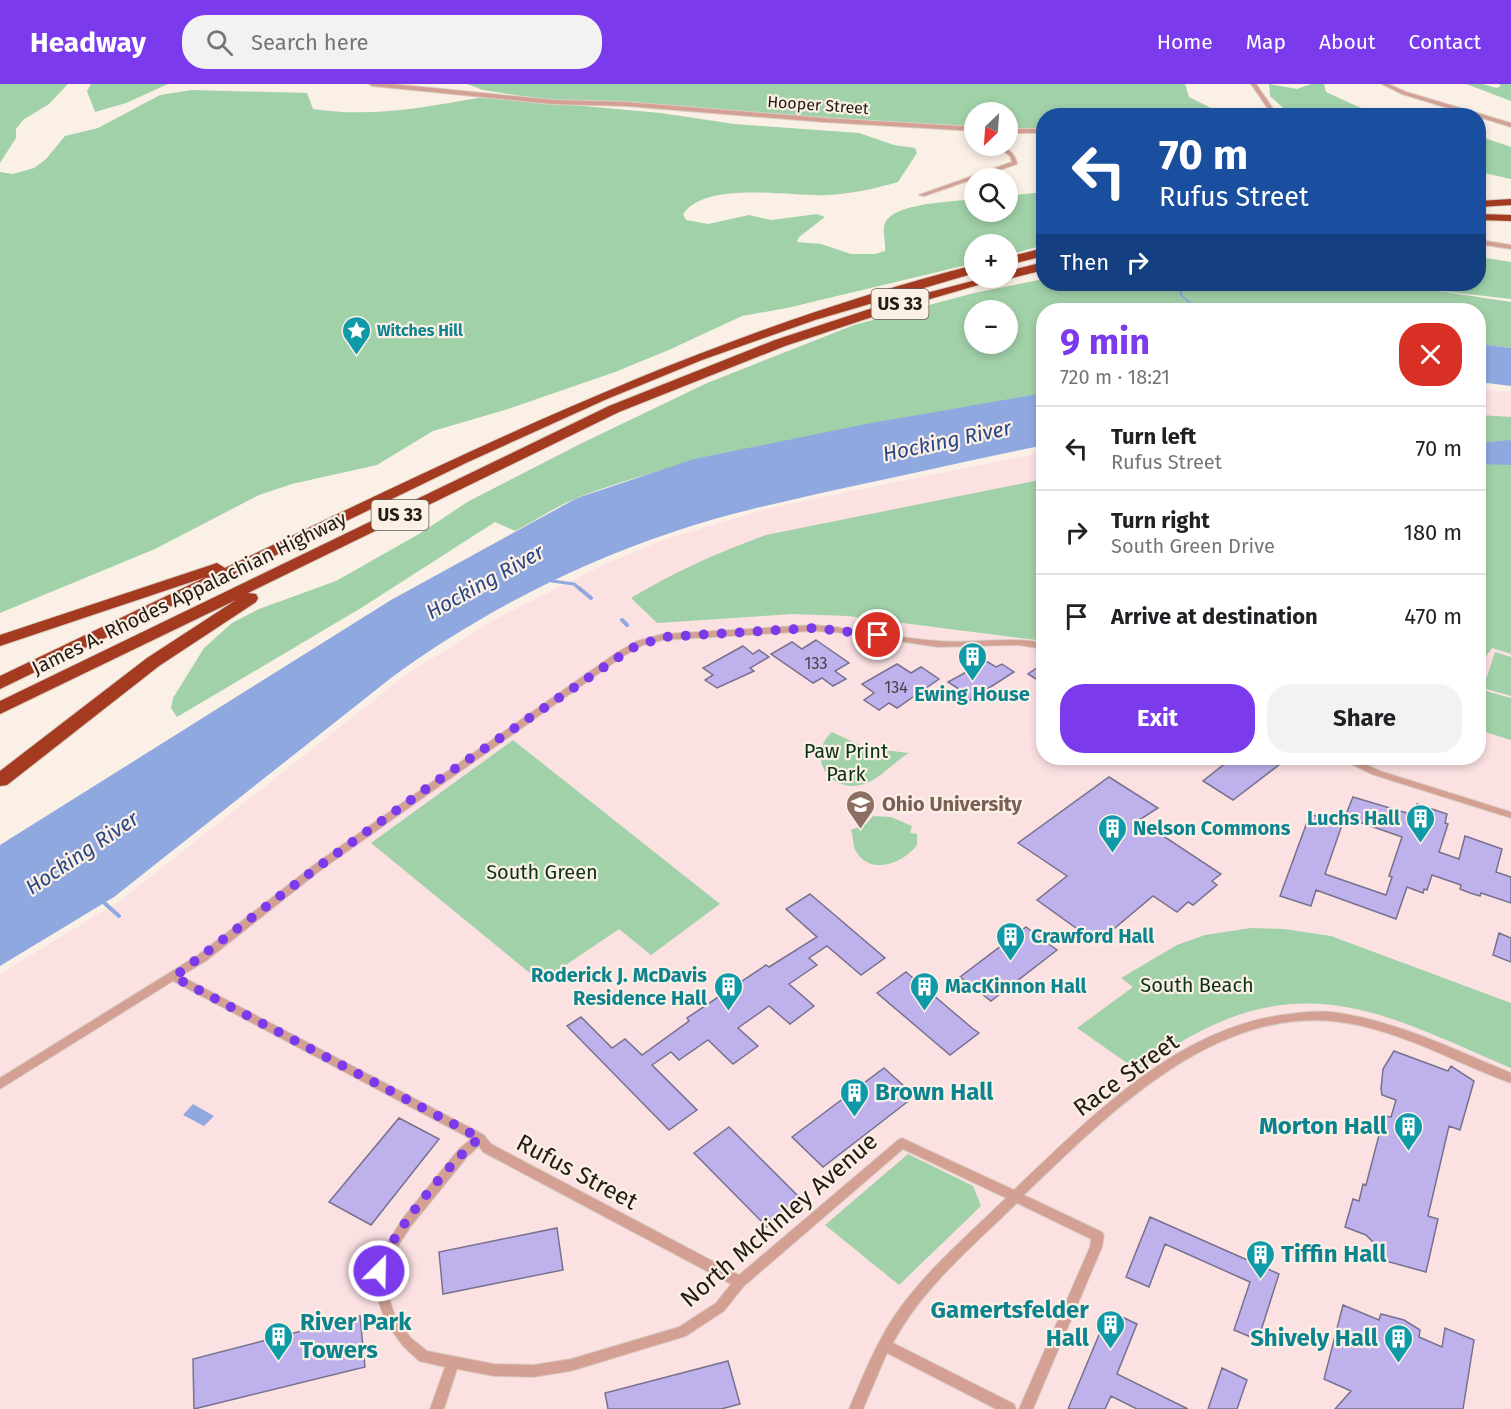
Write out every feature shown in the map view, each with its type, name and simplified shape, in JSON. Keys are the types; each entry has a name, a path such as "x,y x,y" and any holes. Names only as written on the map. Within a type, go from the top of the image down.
{"highway":[{"path":"1486,194 1511,192"},
{"path":"1486,204 1511,202"},
{"path":"1486,217 1511,218"},
{"path":"1018,258 1036,254"},
{"path":"1018,272 1036,268"},
{"name":"James A. Rhodes Appalachian Highway","path":"0,683 463,459 697,357 882,295 964,272"},
{"name":"James A. Rhodes Appalachian Highway","path":"0,708 605,414 719,366 854,318 964,287"},
{"path":"0,780 163,653 204,624 341,550 380,525"},
{"path":"0,641 185,580 322,527"}],"street":[{"name":"Hooper Street","path":"372,84 552,102 626,104 891,125 964,128"},
{"path":"1253,84 1270,108"},
{"path":"1384,84 1404,93 1454,108"},
{"path":"1486,118 1511,125"},
{"path":"1018,131 1036,131"},
{"path":"922,195 1015,164 1012,156"},
{"path":"1486,243 1511,247"},
{"path":"0,1084 174,977 318,867 437,781 619,655 640,643 663,637 814,628 837,629 938,644 1009,641 1036,645"},
{"path":"1359,765 1377,774 1511,815"},
{"name":"Rufus Street","path":"174,977 480,1138 487,1148 740,1282"},
{"name":"Race Street","path":"856,1409 903,1314 915,1299 996,1215 1076,1139 1160,1071 1203,1046 1249,1026 1299,1016 1349,1018 1382,1027 1511,1078"},
{"name":"North McKinley Avenue","path":"480,1138 463,1153 395,1237 384,1254 379,1271 383,1303 390,1319 406,1342 424,1357 494,1370 533,1371 594,1359 674,1336 690,1328 720,1307 740,1282 902,1143 1016,1197"},
{"path":"1016,1197 1098,1236 1096,1247 1026,1409"},
{"path":"886,1346 1009,1409"},
{"path":"437,1409 452,1364"}],"shaded area":[{"name":"Ohio University","path":"1486,390 1511,392 1511,1409 0,1409 0,974 121,900 407,674 492,621 605,564 663,540 770,508 1036,454 1036,765 1486,765"}],"green space":[{"path":"0,84 68,84 49,104 23,120 16,129 16,138 0,163"},
{"path":"91,84 168,84 126,103 95,112 87,91"},
{"path":"467,84 1185,84 1189,97 1211,108 1036,108 1036,129 1018,130 1018,102 964,102 964,127 857,122 638,103 548,100 483,90"},
{"path":"1269,84 1297,89 1311,84 1324,84 1326,92 1361,108 1283,108 1270,96"},
{"path":"1466,84 1483,84 1497,88 1501,86 1499,84 1511,84 1511,101"},
{"path":"192,90 307,93 313,109 357,112 399,110 484,97 661,113 734,124 859,133 894,145 915,148 917,153 898,182 862,191 835,194 750,192 729,194 710,197 695,204 683,214 686,220 708,224 749,215 771,220 817,214 825,217 799,237 797,242 821,244 851,254 875,254 885,251 885,223 900,211 926,204 964,200 964,222 1018,222 1018,195 1036,193 1036,247 1018,252 1018,234 964,234 964,266 787,308 742,316 615,372 508,409 433,431 377,465 292,484 259,495 155,549 0,613 0,172 13,174 34,168 46,159 65,136 98,128 160,95"},
{"path":"1486,138 1511,147 1511,179 1486,174"},
{"path":"1486,258 1511,262 1511,299 1441,291 1486,291"},
{"path":"1036,281 1036,291 1439,291 1511,302 1511,348 1486,345 1486,303 1036,303 1036,395 751,448 636,478 579,497 515,531 495,522 361,608 177,717 171,708 173,698 204,648 232,623 259,609 336,581 419,534 469,501 707,383 854,325 974,293 999,288 1018,288 1018,284"},
{"path":"1486,415 1511,417 1511,654 1492,648 1486,656"},
{"path":"1036,481 1036,640 848,616 793,614 657,623 631,598 697,563 766,535"},
{"path":"1495,652 1511,657 1511,696 1486,689 1486,679"},
{"path":"1486,691 1511,698 1511,740 1486,732"},
{"name":"Paw Print Park","path":"832,732 866,748 909,753 882,774 864,784 852,786 841,784 832,779 821,762 824,742"},
{"name":"South Green","path":"513,740 720,904 651,955 619,929 554,973 531,974 371,843"},
{"path":"873,816 891,817 912,826 910,833 917,834 917,845 905,857 888,864 871,864 863,860 855,850 851,830 866,824"},
{"name":"South Beach","path":"1251,928 1284,929 1331,936 1511,1003 1511,1068 1393,1019 1356,1009 1318,1004 1279,1005 1238,1015 1195,1034 1137,1070 1077,1028 1133,987 1121,978 1177,945 1205,935"},
{"path":"908,1154 973,1186 981,1206 899,1285 825,1225"}],"water":[{"path":"1486,345 1511,348 1511,386 1486,383"},
{"name":"Hocking River","path":"1036,394 1036,447 844,488 694,525 636,545 562,576 491,613 423,655 391,678 114,897 0,966 0,845 391,600 577,498 694,459 866,424"},
{"path":"1511,440 1511,465 1486,464 1486,442"},
{"path":"193,1104 214,1116 204,1126 183,1115"}],"building":[{"path":"816,640 849,663 835,671 846,679 833,686 822,678 813,683 771,654 792,642 802,649"},
{"path":"743,646 753,654 759,650 769,657 750,668 754,671 717,688 705,680 713,675 703,668"},
{"name":"Ewing House","path":"986,661 996,667 1002,664 1014,672 967,702 953,693 959,689 948,682"},
{"path":"897,664 911,673 921,667 939,679 897,708 889,703 879,710 864,700 874,693 862,684"},
{"path":"1036,668 1036,679 1028,674"},
{"path":"1223,765 1279,765 1233,800 1203,781"},
{"name":"Nelson Commons","path":"1109,777 1158,808 1139,820 1221,874 1212,881 1217,885 1193,905 1188,902 1177,912 1153,896 1097,943 1037,900 1067,876 1018,843"},
{"path":"1353,797 1410,814 1414,812 1417,804 1447,814 1445,823 1448,824 1439,852 1459,859 1465,836 1502,849 1496,872 1511,877 1511,903 1481,893 1480,896 1470,893 1460,889 1461,885 1432,875 1427,890 1424,889 1423,893 1407,887 1396,919 1316,890 1311,906 1280,896 1310,814 1342,825 1325,874 1386,895 1392,877 1389,876 1402,837 1345,817"},
{"name":"Roderick J. McDavis Residence Hall","path":"810,894 885,958 861,975 827,946 809,958 817,965 789,984 814,1006 790,1024 769,1006 738,1028 758,1046 733,1064 708,1040 679,1060 671,1052 652,1065 697,1110 669,1130 567,1026 581,1017 612,1048 625,1039 642,1055 689,1021 687,1018 766,965 769,967 817,937 786,909"},
{"name":"Crawford Hall","path":"1026,927 1057,950 991,1001 960,977"},
{"path":"1499,933 1511,938 1511,962 1493,955"},
{"name":"MacKinnon Hall","path":"906,972 979,1033 950,1055 877,993"},
{"name":"Morton Hall","path":"1394,1051 1448,1071 1451,1066 1474,1081 1460,1130 1449,1126 1428,1216 1438,1219 1426,1272 1371,1257 1373,1242 1366,1235 1345,1227 1353,1199 1359,1201 1363,1184 1366,1185 1384,1116 1391,1117 1396,1100 1382,1095 1381,1089 1383,1069"},
{"name":"Brown Hall","path":"884,1068 915,1096 823,1167 792,1137"},
{"path":"399,1118 439,1139 371,1225 329,1202"},
{"path":"729,1127 802,1200 767,1227 694,1153"},
{"name":"Tiffin Hall","path":"1150,1217 1279,1274 1258,1340 1234,1330 1250,1282 1165,1244 1149,1287 1126,1277"},
{"name":"River Park Towers","path":"557,1228 563,1270 443,1294 439,1252"},
{"name":"Shively Hall","path":"1343,1305 1379,1320 1381,1314 1404,1320 1420,1330 1419,1337 1442,1347 1445,1328 1474,1340 1463,1409 1335,1409 1351,1391 1324,1379"},
{"name":"Gamertsfelder Hall","path":"1109,1311 1137,1324 1117,1374 1188,1409 1137,1409 1111,1396 1105,1409 1068,1409"},
{"name":"River Park Towers","path":"360,1316 365,1367 194,1409 193,1359"},
{"path":"728,1361 740,1404 721,1409 608,1409 605,1393"},
{"path":"1222,1368 1247,1380 1237,1409 1208,1409"}],"waterway":[{"path":"1181,291 1181,295 1190,303"},
{"path":"552,581 574,584 581,590"},
{"path":"579,588 591,598"},
{"path":"622,620 627,625"},
{"path":"101,900 119,916"}],"place":[{"name":"Witches Hill","path":"356,356"},
{"name":"Ewing House","path":"972,682"},
{"name":"Ohio University","path":"861,830"},
{"name":"Luchs Hall","path":"1421,844"},
{"name":"Nelson Commons","path":"1112,854"},
{"name":"Crawford Hall","path":"1010,962"},
{"name":"Roderick J. McDavis Residence Hall","path":"728,1012"},
{"name":"MacKinnon Hall","path":"924,1012"},
{"name":"Brown Hall","path":"854,1118"},
{"name":"Morton Hall","path":"1408,1152"},
{"name":"Tiffin Hall","path":"1260,1280"},
{"name":"Gamertsfelder Hall","path":"1110,1350"},
{"name":"River Park Towers","path":"279,1362"},
{"name":"Shively Hall","path":"1399,1364"}],"route":[{"path":"379,1271 384,1254 395,1237 463,1153 480,1138 174,977 225,941 318,867 437,781 559,695 640,643 663,637 814,628 878,635"}]}
